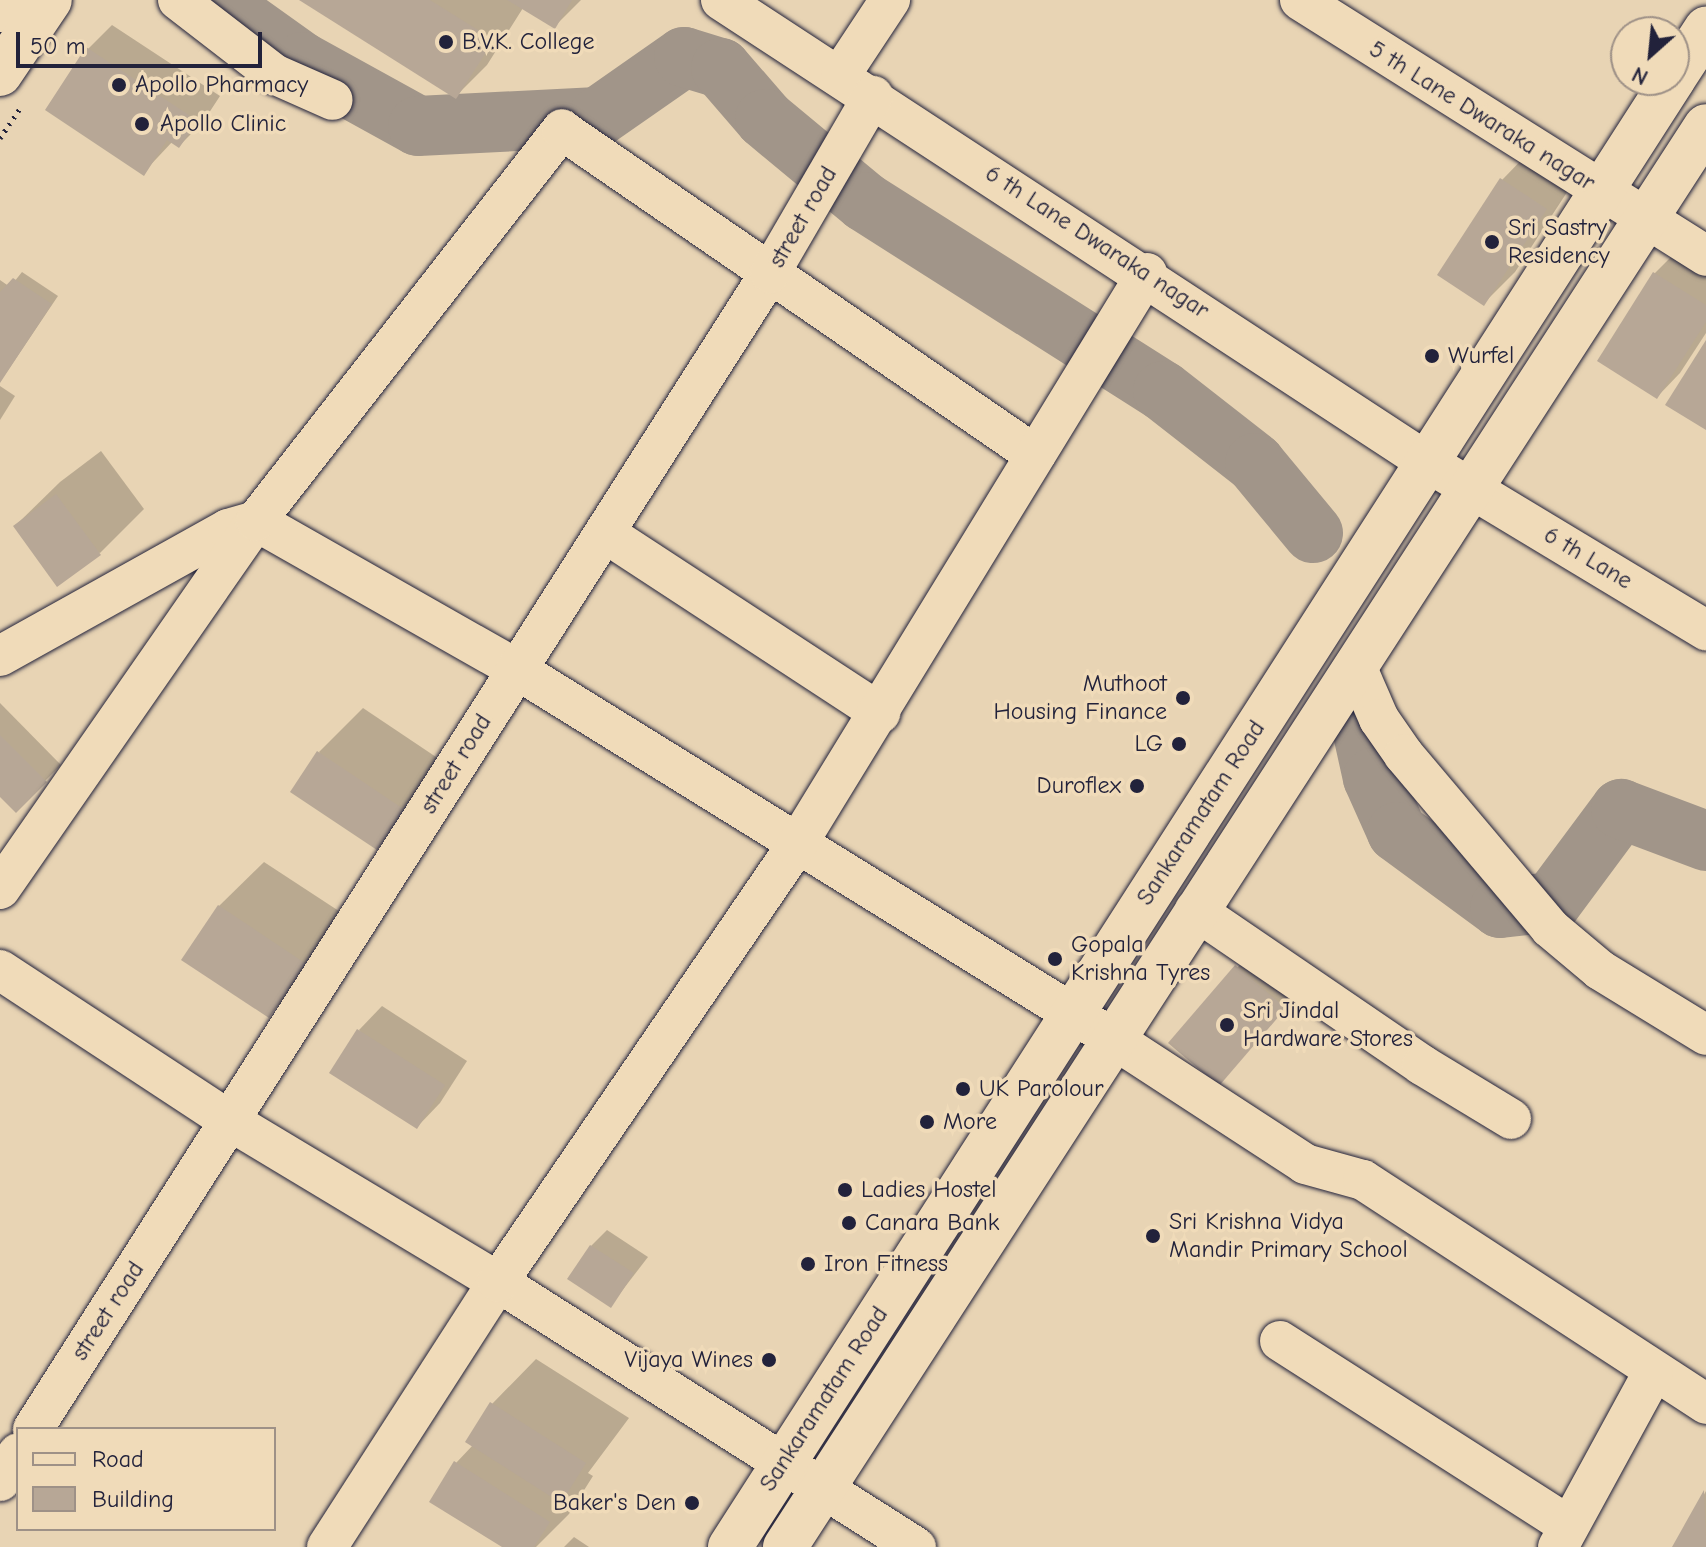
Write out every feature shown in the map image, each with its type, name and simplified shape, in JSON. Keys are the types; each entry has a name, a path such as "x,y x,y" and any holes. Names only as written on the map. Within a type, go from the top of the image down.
{"main road":[{"path":"0,10 7,0"},
{"path":"0,74 50,0"},
{"name":"Sankaramatam Road","path":"1690,53 1706,29"},
{"name":"Sankaramatam Road","path":"730,1547 1662,96"},
{"name":"Sankaramatam Road","path":"785,1547 1469,487 1706,126"}],"street":[{"path":"178,0 274,74 333,100"},
{"name":"6 th Lane Dwaraka nagar","path":"721,0 841,74 1147,273 1427,462 1469,487"},
{"path":"841,74 890,0"},
{"name":"5 th Lane Dwaraka nagar","path":"1300,0 1706,256"},
{"name":"street road","path":"34,1427 770,273 873,96"},
{"path":"0,889 256,521 562,130 1035,455"},
{"path":"327,1547 498,1282 796,846 1147,273"},
{"name":"6 th Lane","path":"1469,487 1706,630"},
{"path":"0,656 216,534 256,521 516,669 796,846 1112,1038 1305,1164 1363,1180 1653,1373 1706,1404"},
{"path":"605,533 880,713"},
{"path":"1356,666 1379,719 1404,755 1550,928 1600,970 1706,1035"},
{"path":"1195,910 1422,1065 1511,1119"},
{"path":"0,970 230,1121 498,1282 916,1547"},
{"path":"1280,1341 1563,1537 1653,1373"},
{"path":"0,1481 16,1456"}],"building":[{"path":"299,0 430,0 494,40 456,99"},
{"path":"507,0 572,0 555,29"},
{"path":"86,47 198,121 179,148 167,140 144,176 45,110"},
{"name":"Sri Sastry Residency","path":"1500,178 1547,209 1484,306 1437,275"},
{"path":"1653,272 1706,305 1706,322 1657,399 1597,361"},
{"path":"13,278 52,304 0,383 0,292"},
{"path":"1706,340 1706,430 1665,405"},
{"path":"56,494 101,555 57,587 13,526"},
{"path":"0,735 47,782 16,813 0,797"},
{"path":"317,751 405,810 377,850 290,792"},
{"path":"218,905 305,963 269,1018 181,960"},
{"name":"Sri Jindal Hardware Stores","path":"1235,965 1286,1008 1219,1086 1168,1043"},
{"path":"357,1029 445,1085 417,1129 329,1073"},
{"path":"590,1245 634,1273 611,1308 567,1279"},
{"path":"490,1402 586,1463 561,1503 465,1442"},
{"path":"454,1461 550,1522 534,1547 502,1547 429,1502"},
{"path":"1704,1490 1706,1547 1672,1547"}],"waterway":[{"path":"215,0 302,62 418,126 598,117 684,57 721,68 765,119 865,202 1163,391 1255,463 1313,533"},
{"path":"1361,724 1373,778 1397,832 1500,908 1552,902 1621,809 1706,841"}],"place":[{"name":"B.V.K. College","path":"446,42"},
{"name":"Apollo Pharmacy","path":"119,85"},
{"name":"Apollo Clinic","path":"142,124"},
{"name":"Sri Sastry Residency","path":"1492,242"},
{"name":"Wurfel","path":"1432,356"},
{"name":"Muthoot Housing Finance","path":"1183,698"},
{"name":"LG","path":"1179,744"},
{"name":"Duroflex","path":"1137,786"},
{"name":"Gopala Krishna Tyres","path":"1055,959"},
{"name":"Sri Jindal Hardware Stores","path":"1227,1025"},
{"name":"UK Parolour","path":"963,1089"},
{"name":"More","path":"927,1122"},
{"name":"Ladies Hostel","path":"845,1190"},
{"name":"Canara Bank","path":"849,1223"},
{"name":"Sri Krishna Vidya Mandir Primary School","path":"1153,1236"},
{"name":"Iron Fitness","path":"808,1264"},
{"name":"Vijaya Wines","path":"769,1360"},
{"name":"Baker's Den","path":"692,1503"}]}
